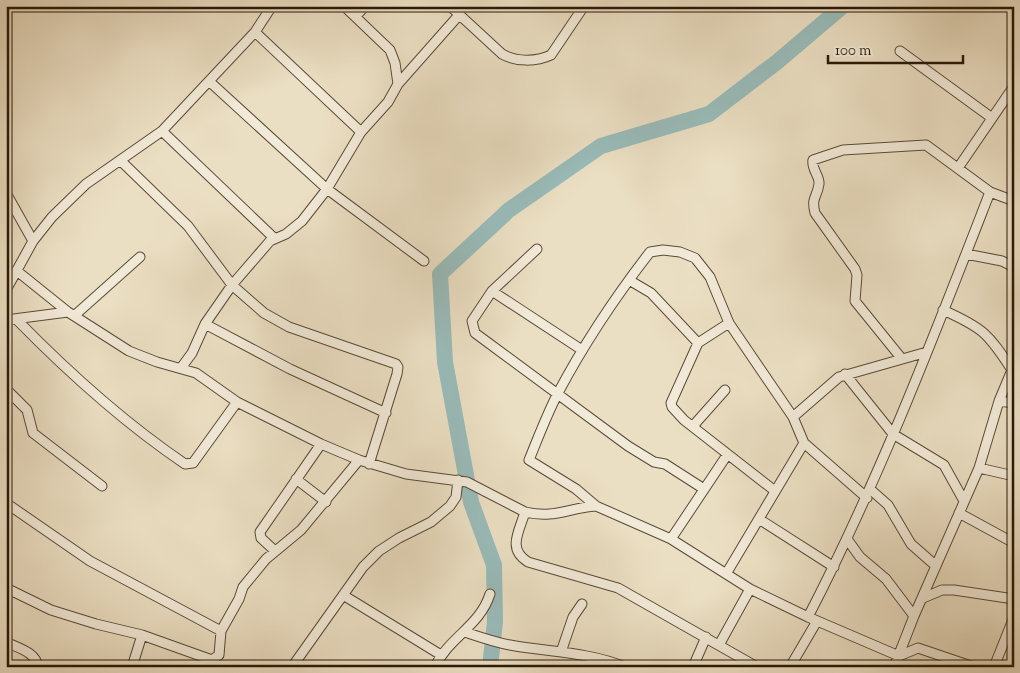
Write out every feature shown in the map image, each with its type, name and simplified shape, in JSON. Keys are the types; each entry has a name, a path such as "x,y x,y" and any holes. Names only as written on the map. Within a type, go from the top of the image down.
{"street":[{"path":"6,290 33,241 52,217 86,184 121,162 162,131 255,32 272,6"},
{"path":"344,6 390,50 395,63 398,84"},
{"path":"356,16 365,6"},
{"path":"450,6 502,54 510,59 531,60 551,55 584,6"},
{"path":"181,368 192,353 205,324 232,285 274,238 286,234 302,221 327,188 360,132 388,102 398,84 459,15"},
{"path":"255,32 360,132"},
{"path":"900,51 992,118"},
{"path":"210,82 327,188 424,261"},
{"path":"958,168 1014,86"},
{"path":"162,131 274,238"},
{"path":"902,359 856,301 857,275 815,213 813,204 819,184 812,164 813,160 843,150 926,145 990,192 1014,201"},
{"path":"121,162 188,226 232,285 264,313 289,327 396,364 397,374 369,464"},
{"path":"790,667 813,619 834,567 869,494 990,192"},
{"path":"6,193 33,241"},
{"path":"537,249 492,290 472,321 475,333 628,446 654,462 665,464 704,489"},
{"path":"936,566 911,544 888,505 869,494 804,443 793,417 729,323 710,277 695,258 680,252 663,250 650,252 582,350 557,395 529,460 576,489 596,506 671,539 750,589 813,619 899,656 918,648 974,667"},
{"path":"966,254 1002,262 1014,267"},
{"path":"6,320 71,314 140,257"},
{"path":"16,271 71,314 129,351 157,362 196,373 237,402 320,444 359,460 406,474 458,480 525,512 553,516 583,507 596,506"},
{"path":"629,280 651,294 698,343"},
{"path":"492,290 582,350"},
{"path":"894,667 914,616 979,468 998,401 1013,368 994,341 982,329 943,310"},
{"path":"16,320 99,400 147,439 185,464 193,463 237,402"},
{"path":"729,323 698,343 671,403 672,407 692,426 774,491"},
{"path":"205,324 290,369 386,412"},
{"path":"793,417 834,381 845,374 927,352"},
{"path":"192,353 196,373"},
{"path":"845,374 893,434 944,466 964,501"},
{"path":"6,389 27,410 33,433 102,486"},
{"path":"692,426 724,390"},
{"path":"998,401 1014,403"},
{"path":"726,574 804,443"},
{"path":"275,551 261,538 260,532 320,444"},
{"path":"671,539 728,455"},
{"path":"6,588 51,610 96,624 142,635 212,660 219,655 221,631 239,599 243,587 275,551 300,530 326,502 359,460"},
{"path":"979,468 1014,476"},
{"path":"296,479 326,502"},
{"path":"292,667 363,567 379,551 398,538 430,522 450,506 456,497 458,480"},
{"path":"6,503 90,561 221,631"},
{"path":"525,512 515,547 516,554 521,558 528,562 618,588 757,667"},
{"path":"959,513 1014,543"},
{"path":"759,519 834,567"},
{"path":"847,539 860,557 886,579 914,616"},
{"path":"719,645 750,589"},
{"path":"923,598 942,590 954,590 1014,599"},
{"path":"435,667 441,655 452,641 465,632 481,614 490,594"},
{"path":"343,595 441,655"},
{"path":"561,652 571,623 582,604"},
{"path":"994,667 1014,617"},
{"path":"465,632 509,645 561,652 625,667"},
{"path":"132,667 142,635"},
{"path":"693,667 706,637"},
{"path":"6,642 32,655 37,660 38,667"}],"waterway":[{"path":"490,667 495,622 494,565 471,502 445,362 440,274 509,210 601,146 709,114 777,62 843,6"}]}
